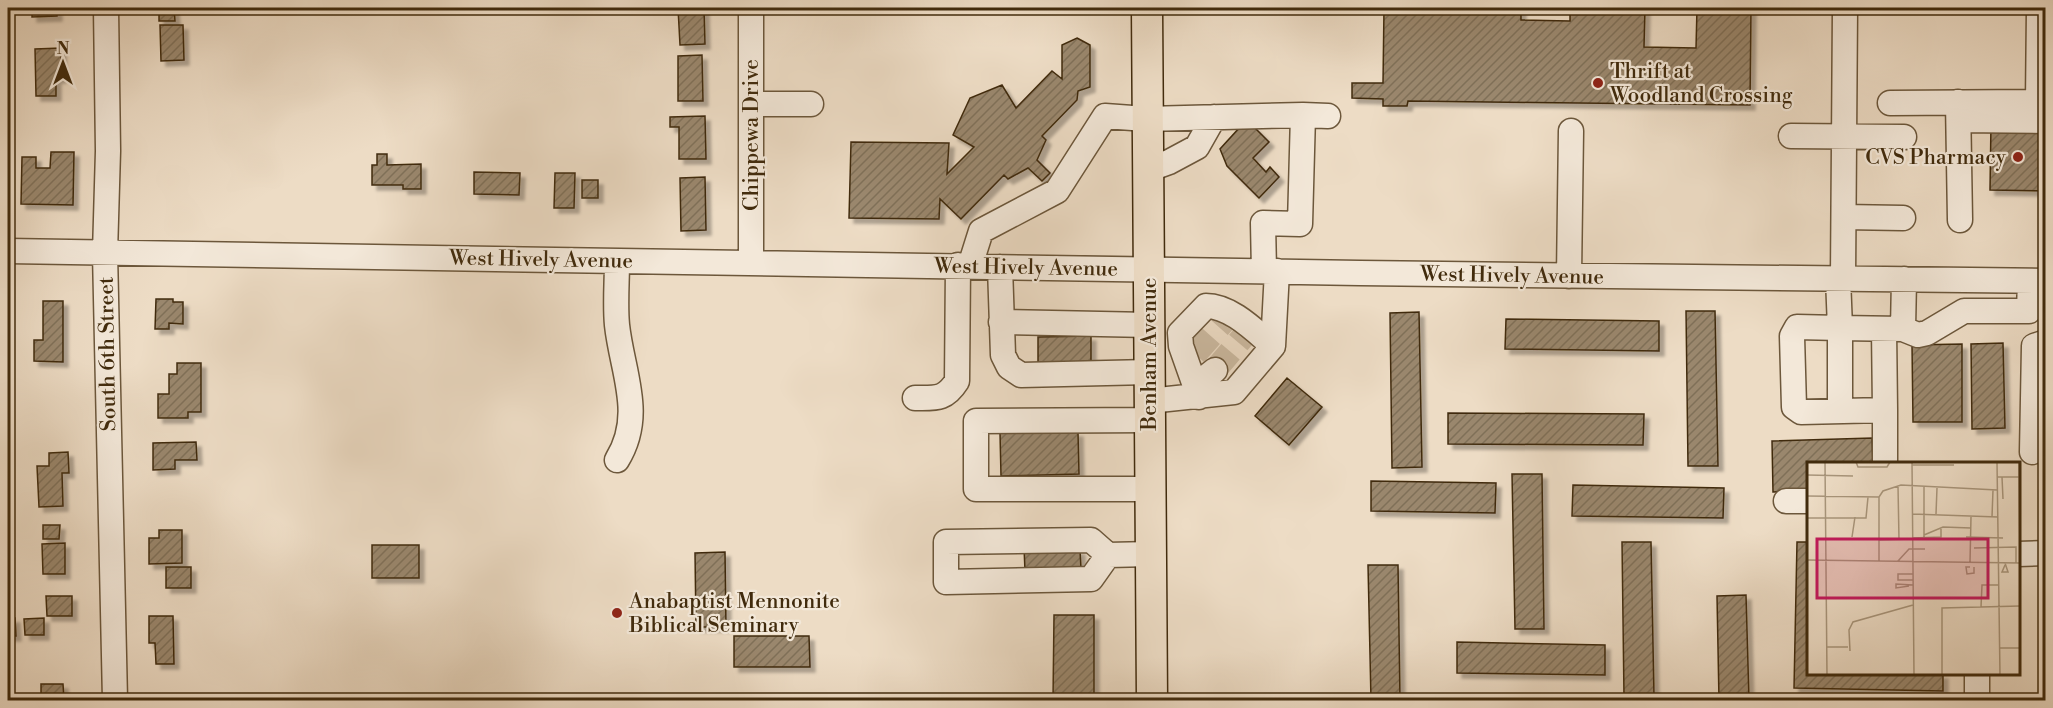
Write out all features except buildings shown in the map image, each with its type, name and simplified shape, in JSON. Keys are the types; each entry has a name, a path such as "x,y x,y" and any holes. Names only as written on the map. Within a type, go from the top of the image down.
{"main road":[{"name":"Benham Avenue","path":"1146,8 1152,700"}],"street":[{"name":"South 6th Street","path":"106,8 108,151 105,254 115,700"},
{"name":"Chippewa Drive","path":"751,8 751,262"},
{"path":"1840,411 1840,278 1845,217 1845,8"},
{"path":"1890,103 1958,111 2043,108 2039,8"},
{"path":"751,104 811,104"},
{"path":"1958,111 1960,220"},
{"path":"1150,489 975,489 976,421 1149,398 1204,384 1234,392 1273,346 1271,271 1263,223 1300,224 1303,115"},
{"path":"915,398 940,397 950,393 957,381 964,266 981,231 1057,191 1105,116 1146,119 1328,116"},
{"path":"1147,170 1169,162 1197,147 1214,117"},
{"path":"1569,276 1571,131"},
{"path":"1791,136 1904,137"},
{"path":"1845,217 1903,218"},
{"name":"West Hively Avenue","path":"8,251 1569,276 2038,281"},
{"path":"617,261 617,326 630,399 629,434 626,446 617,460"},
{"path":"1000,267 1003,355 1009,367 1020,375 1149,398"},
{"path":"1885,462 1885,410 1894,329 1904,279"},
{"path":"1885,410 1801,412 1794,407 1792,336 1797,327 1894,329 1918,335 1927,333 1964,311 2037,311 2038,281"},
{"path":"1204,384 1192,358 1181,346 1180,333 1206,306 1214,306 1247,332 1273,346"},
{"path":"1001,322 1149,325"},
{"path":"2032,452 2034,346 2046,342"},
{"path":"1108,555 1091,579 946,582 946,542 1091,540 1108,555 1151,554"},
{"path":"2020,554 2046,553"},
{"path":"1977,675 1977,700"}],"tunnel":[{"path":"1195,354 1224,321"},
{"path":"1215,370 1243,337"}],"place":[{"name":"Thrift at Woodland Crossing","path":"1598,83"},
{"name":"CVS Pharmacy","path":"2018,157"},
{"name":"Anabaptist Mennonite Biblical Seminary","path":"617,613"}]}
